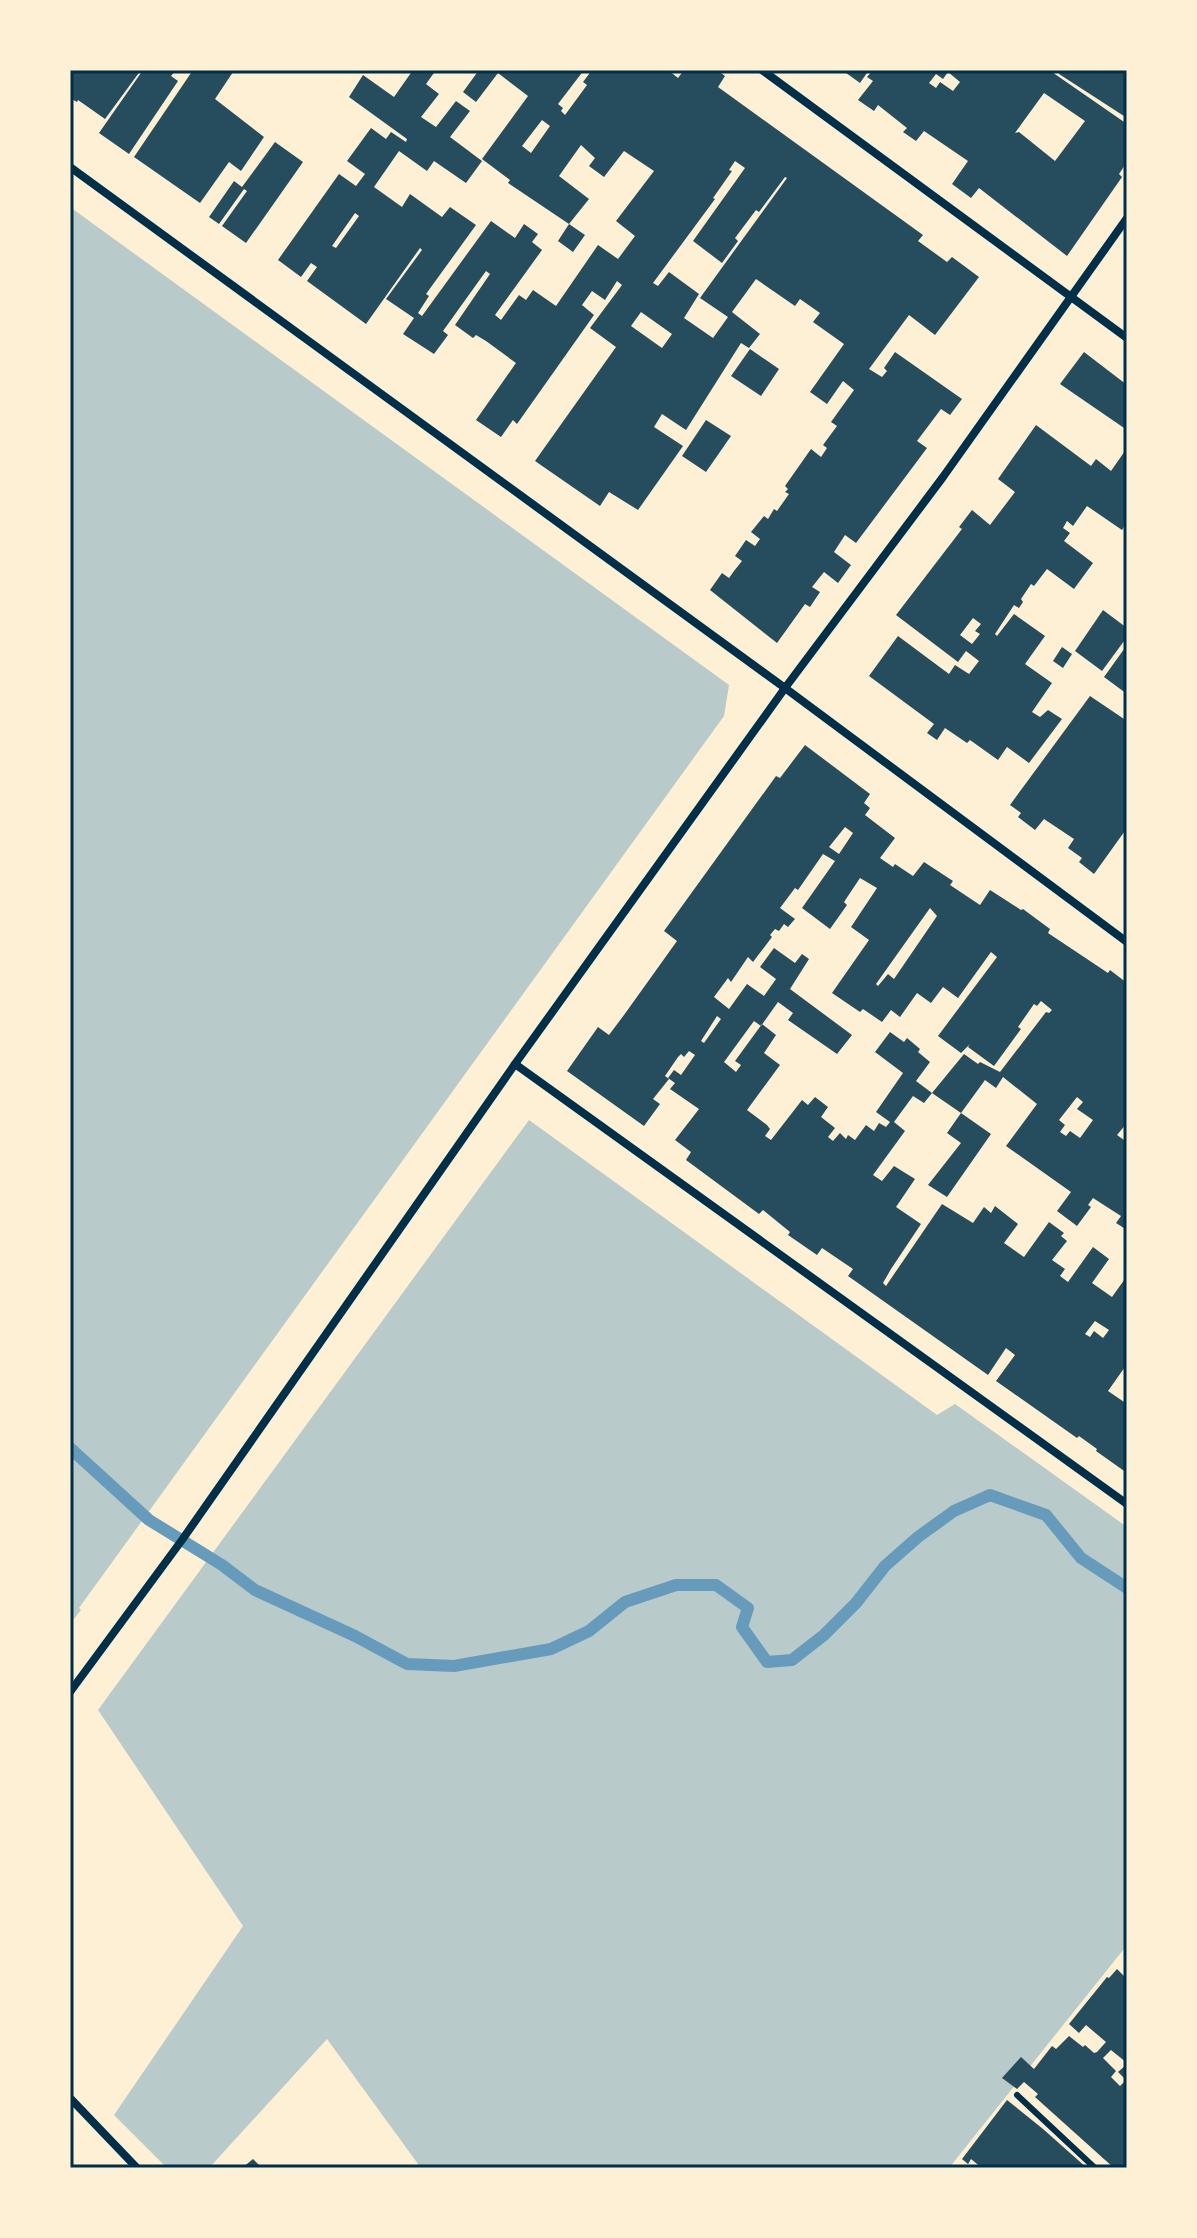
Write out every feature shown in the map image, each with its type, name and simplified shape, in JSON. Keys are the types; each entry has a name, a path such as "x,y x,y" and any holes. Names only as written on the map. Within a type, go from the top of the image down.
{"street":[{"path":"762,70 1127,338"},
{"path":"70,167 785,688 1127,942"},
{"path":"70,1692 182,1540 515,1064 785,688 943,477 1127,218"},
{"path":"515,1064 1127,1504"},
{"path":"70,2098 137,2168"}],"lane":[{"path":"1017,2095 1095,2168"}],"shaded area":[{"path":"70,207 729,685 724,716 70,1624"},
{"path":"529,1120 937,1415 955,1404 1127,1527 1127,1945 949,2168 421,2168 327,2039 209,2168 167,2168 114,2115 243,1926 98,1710"}],"building":[{"path":"70,70 141,70 105,119 78,100 70,98"},
{"path":"143,70 176,70 171,76 178,81 129,154 99,133"},
{"path":"193,70 231,70 233,72 215,99 264,137 241,171 229,162 200,203 134,157"},
{"path":"413,70 436,70 426,84 439,94 421,117 436,127 456,101 470,111 450,137 482,161 466,183 434,161 427,171 399,151 374,187 402,207 410,194 442,217 450,207 476,225 426,294 429,296 418,313 422,316 491,221 515,238 524,224 538,234 532,242 542,250 495,315 501,320 519,295 526,300 533,290 556,306 598,245 618,259 635,236 616,221 654,171 624,151 604,177 589,166 595,158 581,145 559,176 589,199 569,224 508,183 510,180 482,159 528,96 498,73 476,102 463,92 479,70 584,70 558,104 565,115 587,85 583,82 592,70 668,70 678,78 684,70 717,70 725,76 718,87 923,235 918,241 947,262 952,257 979,277 935,335 909,315 869,369 882,377 895,352 962,399 950,415 941,409 917,441 927,448 856,543 845,535 834,552 851,565 838,583 824,572 812,587 820,592 810,607 805,604 777,643 710,590 722,573 729,578 742,561 735,556 746,540 755,546 760,539 751,532 764,516 768,519 774,509 777,511 789,494 785,492 788,489 785,486 811,449 821,457 827,448 823,445 837,426 831,422 854,390 843,381 827,404 810,392 844,344 813,322 820,313 800,299 795,306 756,279 732,312 760,334 749,348 741,343 686,430 662,414 654,427 683,446 638,510 609,492 600,506 535,461 616,347 590,328 622,285 617,281 605,300 592,291 582,305 594,315 517,424 513,420 501,437 476,420 516,363 486,341 476,335 473,338 455,325 490,274 486,271 443,331 448,335 434,354 403,334 414,318 386,299 422,250 420,248 366,324 307,281 317,267 311,263 301,277 278,260 339,174 356,186 365,174 347,161 371,128 386,139 391,132 406,142 407,139 349,97 363,75 394,97","holes":["542,120 550,126 531,153 522,146","735,161 745,168 693,241 722,263 738,241 735,238 756,210 759,212 787,178 700,298 728,317 713,338 684,318 699,294 669,272 658,286 653,283 715,199 732,171 729,170","355,213 359,216 336,248 332,246","641,312 672,334 662,348 631,326"]},
{"path":"842,70 869,70 860,83"},
{"path":"873,70 1049,70 1127,124 1127,162 1119,174 1122,177 1067,256 979,188 971,198 952,184 968,161 924,131 916,141 903,132 907,128 878,105 874,111 858,100 873,81 867,77","holes":["948,72 960,82 953,91 940,82 936,88 929,83 936,74 943,79","1044,93 1085,121 1055,161 1019,132 1015,133"]},
{"path":"1061,70 1127,70 1127,118 1059,74"},
{"path":"275,142 303,162 246,243 222,226 247,191 244,189 219,224 209,217 234,181 242,187"},
{"path":"569,224 585,235 573,252 558,241"},
{"path":"750,349 779,369 761,396 731,376"},
{"path":"1084,352 1127,385 1127,430 1060,384"},
{"path":"706,420 731,436 706,472 682,456"},
{"path":"1036,425 1091,466 1096,459 1111,471 1127,448 1127,522 1122,530 1087,506 1073,526 1067,521 1063,528 1070,533 1064,541 1093,563 1074,589 1047,569 1034,586 1031,584 1019,608 1014,605 995,634 997,636 1014,614 1045,636 1025,664 1052,683 1032,712 1040,717 1048,710 1062,719 1029,763 1007,747 998,760 970,740 967,743 945,728 937,740 927,733 934,724 869,676 898,636 949,674 955,665 969,674 979,661 966,651 958,662 896,615 962,529 959,527 972,510 990,525 1015,492 998,479","holes":["973,618 981,624 975,631 980,634 972,644 960,635"]},
{"path":"1103,610 1127,628 1127,637 1102,671 1075,651"},
{"path":"1127,645 1127,694 1104,677"},
{"path":"1062,647 1072,654 1063,668 1053,661"},
{"path":"1090,696 1127,721 1127,828 1094,874 1079,862 1082,858 1068,848 1074,839 1044,819 1035,830 1018,817 1021,813 1010,805"},
{"path":"805,745 870,794 864,803 870,808 865,815 895,838 880,858 913,876 924,862 953,881 950,885 980,905 990,890 1050,929 1048,933 1127,983 1127,1123 1117,1135 1124,1140 1127,1137 1127,1180 1124,1185 1127,1183 1127,1230 1116,1223 1121,1216 1093,1198 1088,1205 1091,1207 1077,1226 1057,1211 1071,1192 1006,1146 1037,1104 1003,1077 996,1088 985,1080 961,1113 932,1093 924,1103 913,1096 894,1122 905,1131 873,1175 882,1181 894,1166 915,1179 896,1207 921,1224 883,1283 886,1286 942,1204 973,1223 984,1207 991,1213 995,1206 1018,1224 1004,1243 1024,1257 1049,1222 1064,1233 1061,1236 1067,1241 1052,1260 1065,1269 1060,1276 1068,1282 1093,1247 1109,1259 1092,1283 1112,1297 1127,1276 1127,1364 1108,1391 1127,1404 1127,1473 1079,1436 1077,1438 996,1381 1015,1355 1006,1348 988,1375 848,1276 853,1269 822,1248 817,1255 788,1235 790,1232 763,1210 759,1214 686,1160 691,1152 675,1140 699,1109 670,1089 675,1083 668,1078 674,1070 681,1075 695,1055 689,1051 684,1057 681,1054 678,1057 665,1076 669,1079 653,1099 660,1104 644,1126 567,1071 598,1027 609,1035 677,941 664,931 776,776 780,778","holes":["845,827 853,833 839,854 829,847","823,854 835,861 802,908 830,929 847,905 844,902 860,878 877,888 851,927 869,940 832,993 882,1022 891,1010 900,1017 917,993 931,1003 943,987 958,998 991,952 997,957 938,1036 961,1053 970,1044 968,1047 994,1066 1021,1029 1018,1027 1034,1004 1037,1006 1041,1001 1052,1010 1046,1012 1000,1072 980,1062 978,1064 964,1054 932,1093 916,1081 930,1062 907,1038 904,1042 890,1032 875,1052 903,1073 876,1112 890,1122 886,1127 879,1123 874,1131 866,1125 855,1140 848,1135 846,1139 840,1133 833,1141 828,1137 835,1128 821,1117 828,1107 815,1097 808,1105 802,1100 771,1140 765,1136 770,1129 767,1125 747,1110 780,1065 764,1053 776,1035 762,1024 778,1002 793,1013 788,1020 837,1054 852,1035 790,989 809,959 802,954 795,963 774,948 760,967 776,979 764,996 747,984 729,1009 714,997 728,978 731,982 748,957 753,962 775,929 779,931 784,924 788,927 795,919 780,908 795,888 798,890","930,908 937,916 894,979 888,974 878,986 876,984","717,1016 721,1019 704,1043 701,1041","754,1021 761,1026 735,1061 741,1065 736,1072 724,1062","1077,1097 1083,1102 1077,1109 1093,1120 1080,1138 1070,1131 1066,1136 1060,1132 1065,1125 1059,1120","1095,1321 1109,1330 1103,1338 1094,1331 1090,1337 1085,1334"]},
{"path":"961,1113 991,1134 947,1197 928,1185 961,1143 947,1133"},
{"path":"1117,1969 1127,1979 1127,2063 1111,2050 1103,2058 1116,2071 1111,2077 1120,2086 1127,2079 1127,2168 1114,2168 1035,2097 1038,2094 1024,2082 1017,2089 1002,2078 1021,2057 1034,2069 1052,2046 1056,2049 1069,2036 1083,2047 1085,2045 1097,2052 1106,2042 1086,2025 1079,2033 1069,2024"},
{"path":"1127,2064 1127,2078 1125,2079 1118,2072"},
{"path":"1007,2100 1087,2168 982,2168 971,2159 968,2164 962,2159"},
{"path":"253,2159 262,2168 242,2168"}],"waterway":[{"path":"70,1448 149,1520 222,1565 255,1590 355,1636 407,1664 454,1666 551,1649 589,1631 625,1602 676,1585 716,1585 748,1608 742,1627 767,1662 792,1660 824,1635 856,1603 885,1566 918,1537 954,1511 990,1495 1046,1515 1081,1558 1127,1588"}]}
